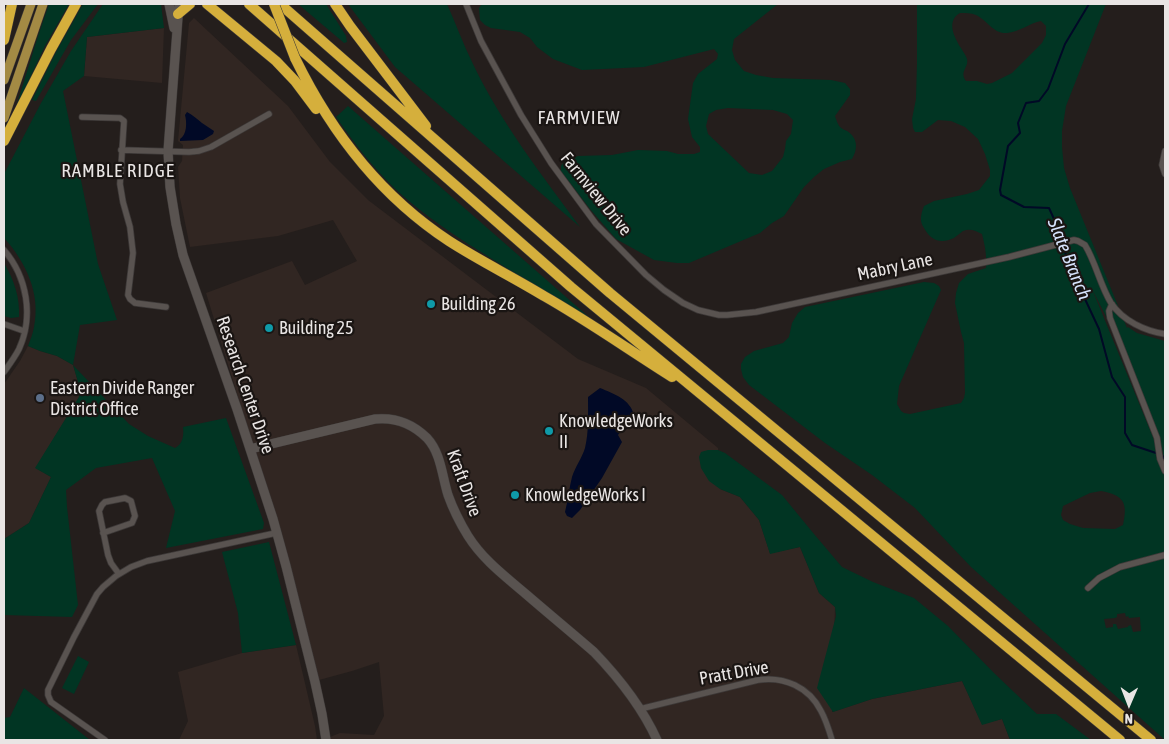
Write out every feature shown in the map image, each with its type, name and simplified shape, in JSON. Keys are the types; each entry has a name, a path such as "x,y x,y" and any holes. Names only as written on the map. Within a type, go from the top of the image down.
{"highway":[{"path":"4,40 12,4"},
{"path":"4,141 76,4"},
{"path":"179,9 190,4"},
{"path":"206,4 276,61 379,184 430,228 469,254 546,296 708,400"},
{"path":"249,4 571,287 1120,740"},
{"path":"274,4 295,58 320,105 340,136"},
{"path":"280,4 602,287 1151,740"},
{"path":"335,4 434,139"}],"main road":[{"path":"4,80 30,4"},
{"path":"4,118 43,4"},
{"name":"Research Center Drive","path":"169,4 176,37"},
{"name":"Research Center Drive","path":"179,9 168,151 173,206 181,248 237,409 276,533 313,675 326,740"},
{"name":"Kraft Drive","path":"250,449 376,419 395,420 414,428 428,439 435,451 455,511 474,545 504,576 594,652 616,676 640,709 657,740"}],"street":[{"name":"Farmview Drive","path":"466,4 481,41 521,115 552,163 596,224 664,290 683,303 713,314"},
{"path":"122,150 189,152 205,149 269,114"},
{"path":"82,117 120,118 124,123 121,190 131,230 133,251 128,295 135,303 166,307"},
{"path":"1165,151 1162,165 1165,174"},
{"name":"Mabry Lane","path":"713,314 727,315 766,310 1009,257 1074,240 1081,242 1088,249 1112,304"},
{"path":"4,250 17,270 25,292 27,313 19,348 4,372"},
{"path":"1165,334 1142,327 1129,320 1112,304 1109,311 1110,318 1157,438 1160,459 1165,471"},
{"path":"4,324 24,331"},
{"path":"103,533 132,523 135,516 131,501 125,498 105,502 99,512 103,533 108,555 119,574"},
{"path":"105,740 49,699 48,694 48,690 97,594 110,580 131,567 276,533"},
{"path":"1088,588 1099,578 1120,567 1165,555"},
{"name":"Pratt Drive","path":"640,709 758,680 778,680 795,685 817,703 825,718 832,740"}],"shaded area":[{"path":"194,18 288,106 330,162 368,200 578,359 646,388 718,448 718,450 708,450 720,489 740,497 759,520 770,553 800,547 819,593 835,607 832,712 872,699 962,681 982,724 1002,719 1010,740 331,740 330,737 340,733 374,735 384,716 379,662 319,680 258,462 206,293 292,261 305,285 357,261 333,220 278,236 190,247 180,198 178,167 182,161 183,145 178,141 189,23"},
{"path":"164,28 162,83 84,76 87,37"},
{"path":"28,346 57,356 73,365 78,382 79,397 36,468 51,477 29,523 4,539 4,384"},
{"path":"296,645 317,740 179,740 188,721 178,672 242,653"}],"green space":[{"path":"49,4 69,4 45,46 15,110 38,36"},
{"path":"83,4 98,4 71,40 36,101 32,100 56,52"},
{"path":"103,4 161,4 164,28 87,37 84,76 63,91 98,264 117,320 80,325 73,365 57,356 28,346 36,315 35,303 30,279 25,268 4,238 4,174 71,51"},
{"path":"298,4 326,4 346,36 347,42 344,43"},
{"path":"348,4 447,4 469,56 496,107 580,227 395,67"},
{"path":"482,4 778,4 734,39 732,50 735,60 744,71 756,75 773,78 831,80 845,83 850,89 850,95 835,116 840,127 851,134 855,140 856,148 854,155 852,159 824,169 814,177 804,187 784,216 760,233 689,263 654,260 616,239 561,171 561,166 564,162 578,156 612,155 638,150 667,151 678,154 700,152 700,147 692,137 688,119 693,83 698,74 717,59 718,54 714,49 644,67 582,70 553,59 537,47 530,38 520,32 491,28 485,25 480,20 479,8","holes":["728,108 773,110 787,114 793,120 791,134 786,141 783,157 772,171 762,175 749,173 708,134 706,126 709,114 716,110"]},
{"path":"917,4 1106,4 1066,106 1062,131 1062,147 1064,168 1070,188 1127,328 1165,341 1165,462 1159,437 1120,344 1092,289 1155,442 1165,477 1165,740 971,567 915,508 872,475 825,443 749,385 743,377 741,364 745,357 754,351 783,343 789,337 792,323 798,313 805,307 924,282 934,283 941,290 899,386 897,404 901,411 910,414 961,403 964,398 964,343 955,303 956,293 959,283 968,274 986,268 983,238 982,234 968,230 949,240 937,240 930,236 922,225 921,217 924,206 934,201 979,190 990,176 990,170 978,139 965,127 951,121 938,120 922,132 915,132 912,119 916,99","holes":["960,13 976,15 1002,33 1016,31 1041,21 1046,26 1046,35 1042,43 1012,73 987,84 977,81 966,81 963,75 967,59 956,39 952,25 953,20","1101,491 1119,498 1125,511 1123,525 1115,529 1083,528 1063,520 1061,515 1063,506 1090,493","1125,613 1126,617 1128,616 1129,618 1140,617 1141,631 1133,632 1131,625 1118,629 1116,624 1113,624 1113,627 1106,628 1104,619 1115,618 1117,614"]},
{"path":"348,106 598,325 455,235 428,217 403,196 367,159 336,117"},
{"path":"4,263 16,289 19,317 11,318 4,316"},
{"path":"73,365 129,424 148,436 175,448 182,439 183,427 226,418 264,523 263,529 166,548 175,511 152,458 96,468 66,490 78,605 72,617 4,615 4,539 29,523 51,477 35,468 79,397 78,382"},
{"path":"718,450 725,453 782,495 842,567 873,582 914,598 948,626 1037,714 1056,714 1091,740 1010,740 1002,719 982,725 962,681 872,699 833,712 817,688 836,616 835,607 819,593 800,547 770,554 759,520 740,497 720,489 709,481 701,468 699,457 701,452"},
{"path":"269,542 296,645 242,653 238,613 222,552"},
{"path":"78,656 89,662 74,694 62,688"},
{"path":"24,688 90,740 4,740 4,718 10,717"}],"water":[{"path":"187,112 214,131 213,134 203,140 180,141 185,131 185,115"},
{"path":"600,388 625,401 632,409 634,415 627,429 618,435 622,442 602,478 580,510 572,518 567,516 565,512 572,477 584,452 586,442 588,397"}],"waterway":[{"name":"Slate Branch","path":"1089,4 1065,44 1048,89 1039,101 1026,103 1018,123 1020,133 1008,146 1000,190 1001,195 1024,207 1049,208 1070,267 1099,329 1112,377 1125,397 1125,433 1132,445 1162,455 1165,460"}],"place":[{"name":"Building 26","path":"431,304"},
{"name":"Building 25","path":"269,328"},
{"name":"Eastern Divide Ranger District Office","path":"40,398"},
{"name":"KnowledgeWorks II","path":"549,431"},
{"name":"KnowledgeWorks I","path":"515,495"}],"district":[{"name":"FARMVIEW","path":"579,118"},
{"name":"RAMBLE RIDGE","path":"118,171"}]}
